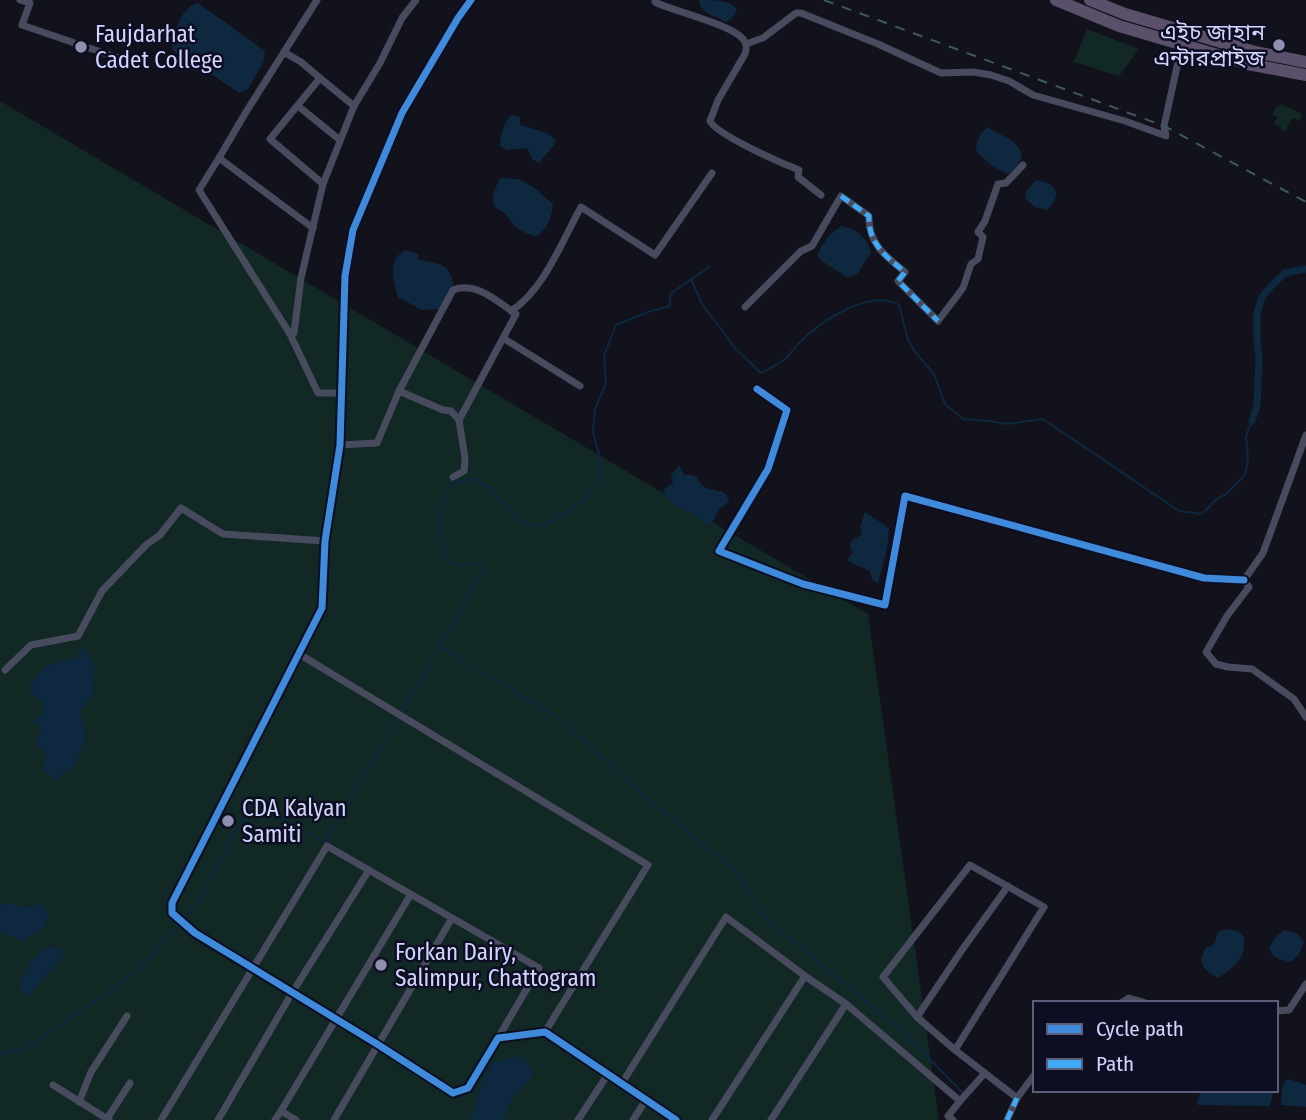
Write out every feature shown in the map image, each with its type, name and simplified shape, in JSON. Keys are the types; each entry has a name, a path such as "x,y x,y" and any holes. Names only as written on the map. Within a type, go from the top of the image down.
{"highway":[{"path":"1090,0 1125,14 1241,48 1306,62"},
{"path":"1063,2 1119,26 1248,64 1306,75"}],"street":[{"path":"20,0 30,3 22,25 133,63"},
{"path":"317,0 199,190 290,334 318,393 342,393"},
{"path":"290,334 294,333 301,278 323,184 354,106 380,63 402,18 416,0"},
{"path":"162,1120 253,970 327,846 539,968 468,1088 453,1093 377,1044 253,970 195,933 172,913 172,903 322,608 325,541 340,445 345,276 353,230 402,113 471,0"},
{"path":"654,0 723,27 738,34 745,41 747,48 741,63 722,93 710,121 728,136 799,170 797,177 821,195"},
{"path":"746,44 763,38 796,13 801,13 941,73 973,72 990,75 1009,81 1033,95 1166,136 1164,126 1182,44"},
{"path":"284,52 301,62 354,106"},
{"path":"320,78 270,139 323,184"},
{"path":"298,106 340,140"},
{"path":"219,158 313,228"},
{"path":"745,307 800,251 812,246 841,196 869,216 869,226 879,250 905,272 898,281 938,321 963,288 971,264 978,259 983,237 978,232 985,221 998,184 1006,183 1023,165"},
{"path":"511,311 523,304 548,270 581,207 655,256 712,173"},
{"path":"340,445 377,443 399,391 453,290 460,288 481,291 516,314 459,420"},
{"path":"503,338 580,386"},
{"path":"757,389 787,410 768,469 719,551 803,584 885,605 905,496 1204,578 1244,580"},
{"path":"399,391 451,411 459,420 465,458 464,471 453,477"},
{"path":"1244,580 1263,553 1306,435"},
{"path":"5,670 31,645 78,636 102,591 146,545 160,535 181,508 223,534 325,541"},
{"path":"1244,580 1249,587 1227,615 1206,652 1216,664 1252,669 1294,699 1306,717"},
{"path":"299,654 648,864 545,1032"},
{"path":"955,1049 1044,906 970,865 883,976 917,1017 955,1049 1017,1098"},
{"path":"218,1120 292,993 369,870"},
{"path":"917,1017 1008,886"},
{"path":"275,1120 411,894"},
{"path":"622,1083 726,917 846,1004 960,1101"},
{"path":"334,1120 452,918"},
{"path":"712,1120 805,976"},
{"path":"1278,1011 1289,1010 1306,984"},
{"path":"771,1120 846,1004"},
{"path":"79,1102 91,1072 127,1016"},
{"path":"498,1038 545,1032 676,1120"},
{"path":"948,1119 985,1073"},
{"path":"578,1120 608,1074"},
{"path":"1007,1120 1017,1098 1033,1077"},
{"path":"53,1085 108,1119 130,1083"},
{"path":"633,1120 646,1100"},
{"path":"281,1111 296,1120"}],"green space":[{"path":"1087,29 1139,49 1119,76 1074,62"},
{"path":"0,101 868,614 939,1120 0,1120"},
{"path":"1281,104 1302,114 1300,121 1292,118 1285,132 1280,129 1281,126 1274,124 1277,117 1272,114"}],"water":[{"path":"700,0 727,2 737,10 726,22 706,12"},
{"path":"198,3 264,50 263,63 248,89 239,93 208,72 197,71 173,50 171,43 180,19 192,5"},
{"path":"512,115 519,117 521,125 547,133 556,140 539,163 532,159 527,148 507,150 500,146 506,121"},
{"path":"987,127 1011,141 1021,151 1021,158 1008,174 992,166 976,151 979,138"},
{"path":"500,178 518,179 532,186 553,204 549,222 537,236 517,228 494,205 493,195"},
{"path":"1036,180 1049,184 1055,190 1055,199 1047,210 1035,207 1025,198 1026,191"},
{"path":"841,226 860,234 871,252 858,273 848,278 817,255 827,239"},
{"path":"406,250 418,254 419,260 443,266 450,273 454,287 440,309 422,310 398,297 394,265 400,254"},
{"path":"679,466 684,475 698,477 706,488 723,492 729,498 712,523 706,525 668,499 663,490 673,483 671,475"},
{"path":"865,512 889,528 878,584 872,579 870,571 849,562 848,558 853,553 851,541 862,534 860,527"},
{"path":"81,647 95,664 93,695 80,712 87,734 75,765 54,780 42,768 47,757 35,741 41,736 40,726 32,722 42,714 42,702 31,693 30,686 45,666 77,658"},
{"path":"13,903 25,908 40,904 45,909 49,916 39,935 34,933 22,942 0,931 0,905"},
{"path":"1227,929 1238,931 1244,937 1244,945 1238,961 1219,978 1205,970 1202,957 1207,947 1215,943 1217,933"},
{"path":"1284,930 1298,934 1304,942 1299,954 1291,962 1277,958 1269,947"},
{"path":"59,947 64,954 62,958 34,991 29,995 20,990 25,972 42,950"},
{"path":"518,1056 526,1060 534,1074 512,1101 503,1120 470,1120 484,1075 493,1062"},
{"path":"1289,1079 1306,1085 1306,1107 1281,1105 1282,1088"},
{"path":"1200,1092 1274,1092 1270,1106 1198,1105"}],"waterway":[{"path":"402,711 484,567 474,563 457,566 447,560 440,521 443,503 452,484 471,479 489,487 523,523 542,526 579,504 599,484 601,462 593,432 595,409 606,383 604,356 616,325 670,306 670,294 709,267"},
{"path":"1252,421 1257,406 1257,313 1262,297 1285,273 1306,269"},
{"path":"691,279 703,306 733,346 761,373 785,359 819,326 846,310 874,301 899,305 908,340 934,374 945,404 963,419 1008,424 1043,419 1179,511 1202,514 1245,475 1248,460 1246,436 1252,421"},
{"path":"440,647 562,720 644,796 735,870 760,912 899,1028 964,1094"},
{"path":"184,918 195,906 254,800 325,842 399,716"},
{"path":"0,1057 5,1051 22,1051 108,992 142,966 181,923"}],"railway":[{"path":"824,0 1164,126 1306,202"}],"marked path":[{"path":"841,196 869,216 871,234 879,248 905,272 898,281 938,321"},
{"path":"1007,1120 1017,1098"}],"cycle path":[{"path":"471,0 402,113 353,230 345,276 340,445 325,541 322,608 172,903 172,913 195,933 453,1093 468,1088 498,1038 545,1032 676,1120"},
{"path":"757,389 787,410 768,469 719,551 803,584 885,605 905,496 1204,578 1244,580"}],"place":[{"name":"এইচ জাহান এন্টারপ্রাইজ","path":"1279,45"},
{"name":"Faujdarhat Cadet College","path":"81,47"},
{"name":"CDA Kalyan Samiti","path":"228,821"},
{"name":"Forkan Dairy, Salimpur, Chattogram","path":"381,965"}]}
